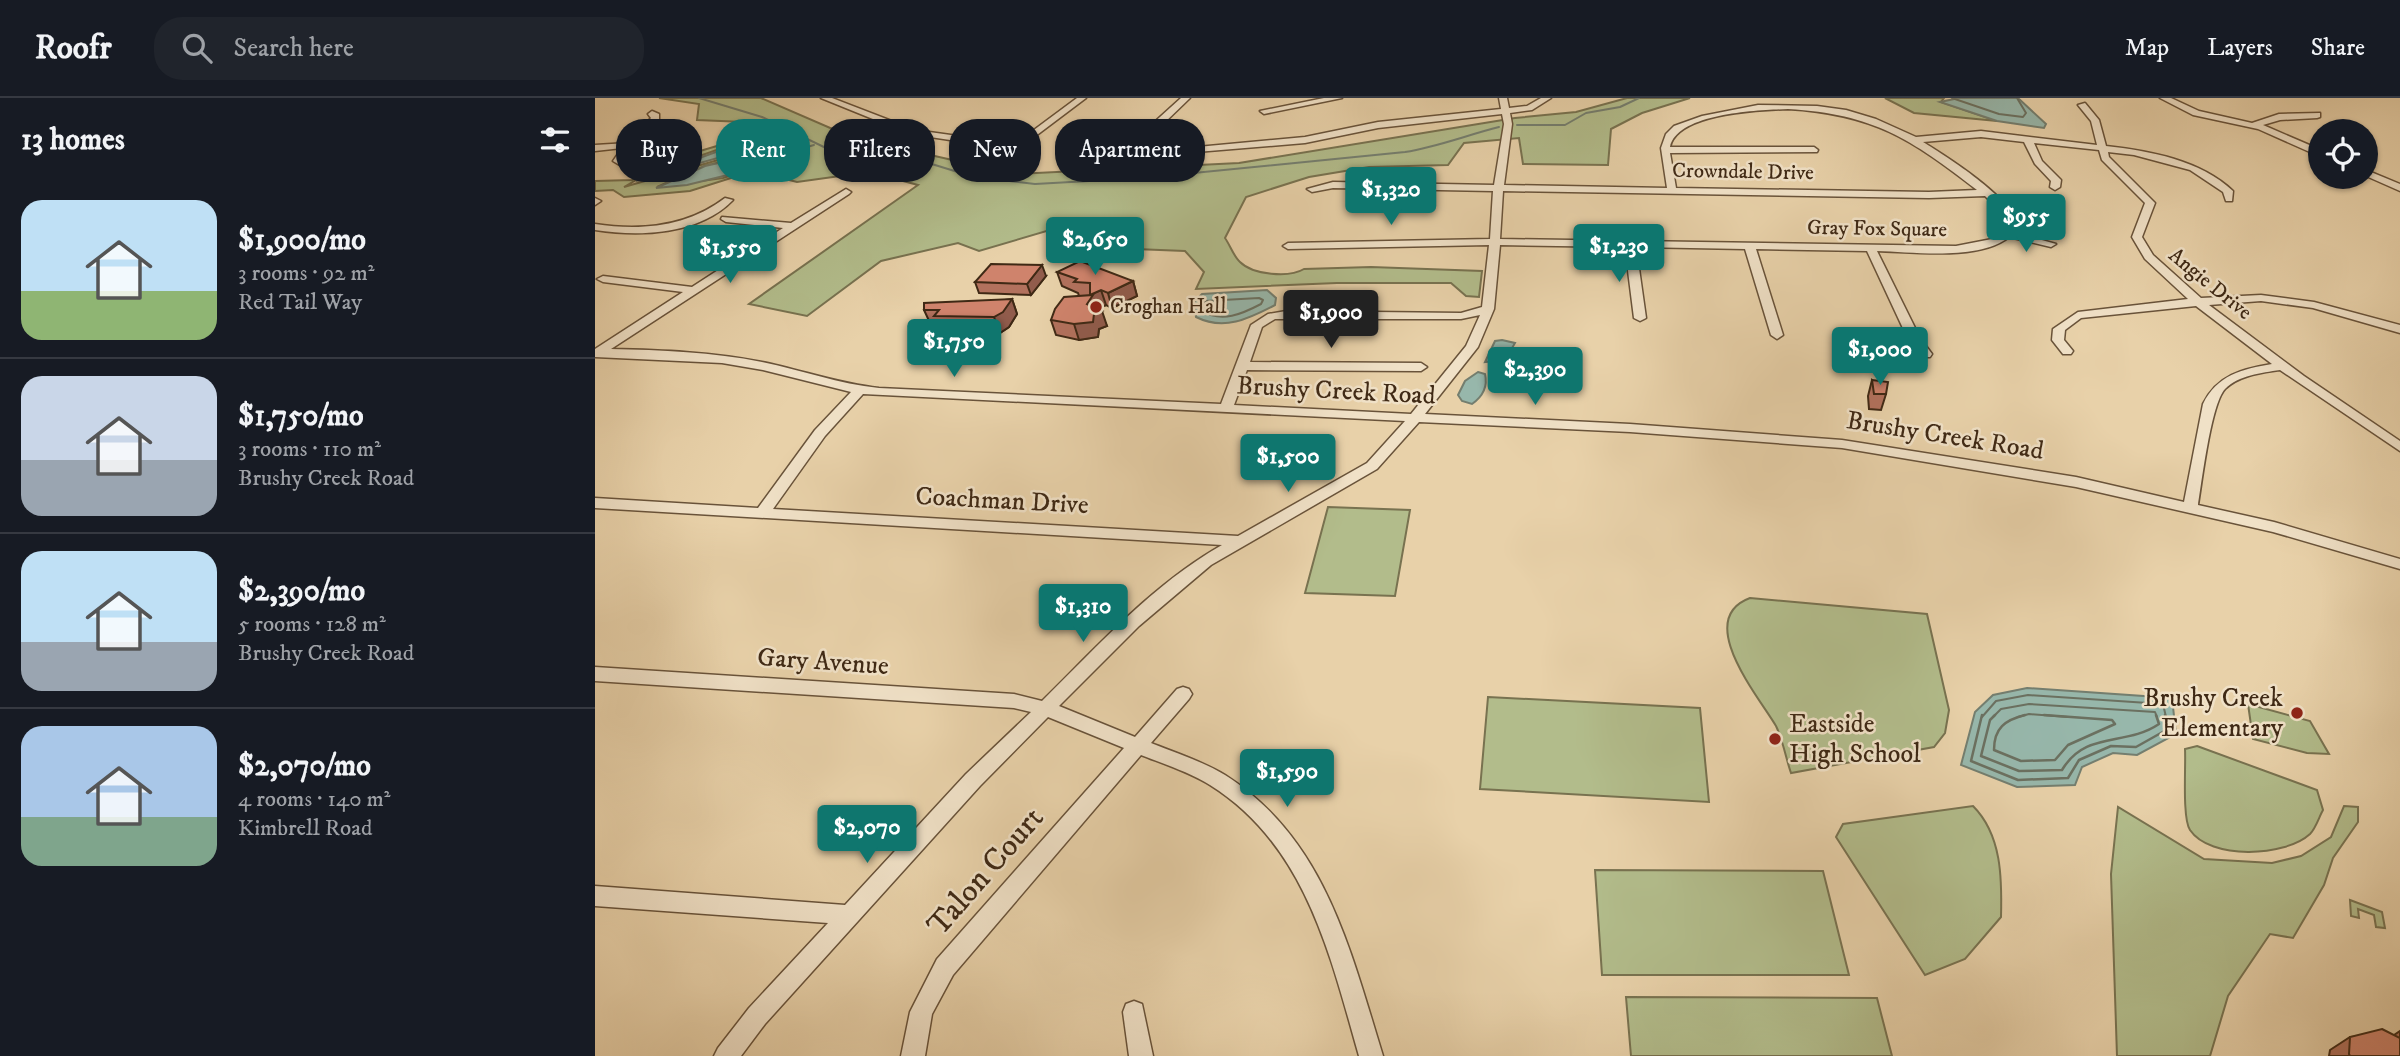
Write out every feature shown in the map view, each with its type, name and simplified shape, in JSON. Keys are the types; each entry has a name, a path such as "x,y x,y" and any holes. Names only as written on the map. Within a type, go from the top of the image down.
{"street":[{"path":"826,98 913,132 1017,147 1082,98"},
{"path":"1186,98 1132,148 1127,156 1305,140 1378,125 1529,108 1547,98"},
{"path":"1264,111 1338,98"},
{"path":"726,1056 757,1016 973,780 1180,581 1239,541 1372,466 1414,419 1472,346 1483,327 1488,309 1507,109 1503,98"},
{"path":"2164,98 2196,113 2253,125 2308,146"},
{"path":"1672,190 1665,150 1666,139 1672,131 1693,122 1761,108 1823,103 1875,121 1913,140 1986,192 2010,215 2013,225 2008,234 2051,244"},
{"name":"Angie Drive","path":"2082,105 2095,120 2102,148 2109,162 2150,203 2148,214 2137,233 2140,248 2164,275 2284,366 2400,447"},
{"path":"652,114 656,116 655,119"},
{"path":"2253,125 2279,117 2318,115"},
{"path":"1913,140 1970,134 2155,156 2185,164 2217,182 2228,191 2229,199"},
{"path":"2028,140 2038,162 2056,180 2055,187"},
{"path":"595,148 616,146"},
{"path":"1665,150 1814,150"},
{"path":"2378,178 2400,188"},
{"name":"Crowndale Drive","path":"1312,189 1330,185 1929,195 1986,192"},
{"path":"596,354 846,192"},
{"path":"595,227 632,230 672,224 711,212 729,200"},
{"path":"726,219 793,226"},
{"name":"Gray Fox Square","path":"1288,246 1495,242 1970,248 1996,242 2008,234"},
{"path":"1630,245 1640,318"},
{"path":"1750,247 1777,335"},
{"path":"1871,248 1915,339 1926,354"},
{"path":"603,279 692,290"},
{"path":"2067,351 2058,340 2059,329 2078,315 2197,301 2249,298 2287,300 2400,329"},
{"path":"1226,410 1257,325 1278,315 1461,316 1488,309"},
{"path":"1461,316 1483,327"},
{"name":"Brushy Creek Road","path":"596,354 653,354 745,363 859,391 1630,428 1842,444 1959,460 2190,507 2400,564"},
{"path":"1241,366 1421,367"},
{"path":"2190,507 2210,404 2215,391 2238,375 2284,366"},
{"path":"595,503 763,512 820,433 859,391"},
{"name":"Coachman Drive","path":"763,512 1239,541"},
{"name":"Gary Avenue","path":"595,674 1014,701 1046,707 1198,770 1232,790 1258,810 1293,848 1322,901 1371,1056"},
{"name":"Talon Court","path":"913,1056 921,1012 945,967 1183,694"},
{"path":"595,896 849,915"},
{"path":"1134,1012 1141,1056"}],"green space":[{"path":"659,98 761,98 809,119 716,121 697,119 699,104"},
{"path":"1627,98 1690,98 1642,113 1611,129 1608,165 1523,164 1519,138 1464,143 1448,165 1369,167 1309,177 1246,197 1225,238 1240,262 1253,270 1271,274 1289,274 1304,269 1371,267 1482,271 1479,297 1466,296 1451,283 1337,283 1196,289 1204,272 1185,251 1135,249 1121,227 1077,222 979,251 958,243 881,261 807,316 749,304 918,185 907,182 935,182 935,156 949,159 949,182 1041,182 1041,173 1055,172 1055,182 1205,182 1205,165 1239,163 1515,118 1576,112"},
{"path":"1885,98 1944,98 1941,102 1997,121 1914,113"},
{"path":"810,119 824,125 824,178 810,180"},
{"path":"716,146 716,150 702,155 702,150"},
{"path":"716,161 716,163 702,167 702,165"},
{"path":"716,179 718,182 690,191 624,197 613,190 595,191 595,181 633,182 624,187 641,182 668,182 657,187"},
{"path":"1328,507 1410,510 1395,596 1305,593"},
{"path":"1750,598 1927,614 1949,710 1945,733 1934,747 1791,773 1776,726 1745,678 1729,640 1728,623 1734,608"},
{"path":"1488,697 1700,708 1709,802 1480,789"},
{"path":"2248,704 2310,721 2329,754 2307,753 2253,739"},
{"path":"2197,746 2317,790 2323,810 2312,832 2298,842 2266,851 2230,851 2200,840 2190,830 2185,803 2185,749"},
{"path":"1973,806 1990,830 1995,844 2000,873 2001,917 1965,959 1925,975 1836,837 1843,824"},
{"path":"2344,806 2358,807 2358,822 2333,858 2324,885 2293,938 2270,934 2228,996 2210,1056 2117,1056 2111,874 2118,807 2204,859 2272,863 2301,856 2331,837"},
{"path":"1595,870 1823,871 1849,975 1602,975"},
{"path":"2350,900 2382,912 2385,928 2376,927 2374,915 2358,909 2359,918 2351,916"},
{"path":"1626,997 1877,998 1892,1056 1631,1056"}],"water":[{"path":"1959,98 2018,98 2046,124 2044,128 1997,121 1940,102"},
{"path":"716,152 716,158 702,162 702,157"},
{"path":"716,164 716,178 702,181 702,167"},
{"path":"669,182 699,182 687,185 656,188"},
{"path":"1267,290 1276,298 1275,305 1246,319 1216,323 1196,317 1194,302 1202,294"},
{"path":"1495,341 1515,343 1505,360 1485,362"},
{"path":"1478,372 1485,374 1483,391 1472,404 1462,401 1458,395 1465,381"},
{"path":"2027,688 2172,698 2176,734 2137,755 2113,753 2082,767 2075,785 2017,787 1961,765 1975,712 1993,695"}],"building":[{"path":"1080,261 1133,281 1108,293 1101,290 1090,295 1090,283 1074,282 1077,279 1057,272"},
{"path":"991,264 1042,265 1027,284 975,282"},
{"path":"1093,295 1087,304 1102,311 1094,314 1093,322 1074,324 1051,320 1064,297"},
{"path":"1012,299 1003,312 994,317 934,316 939,310 924,310 924,303"},
{"path":"1872,380 1888,382 1886,394 1874,394"},
{"path":"2382,1029 2400,1038 2400,1056 2350,1056 2350,1037"}],"waterway":[{"path":"699,98 762,117 830,150 922,161 974,177 1035,184 1143,178 1405,152 1499,127"},
{"path":"1517,125 1565,125 1586,113 1620,107 1639,98"},
{"path":"810,146 814,145"}],"place":[{"name":"Croghan Hall","path":"1096,307"},
{"name":"Brushy Creek Elementary","path":"2297,713"},
{"name":"Eastside High School","path":"1775,739"}]}
